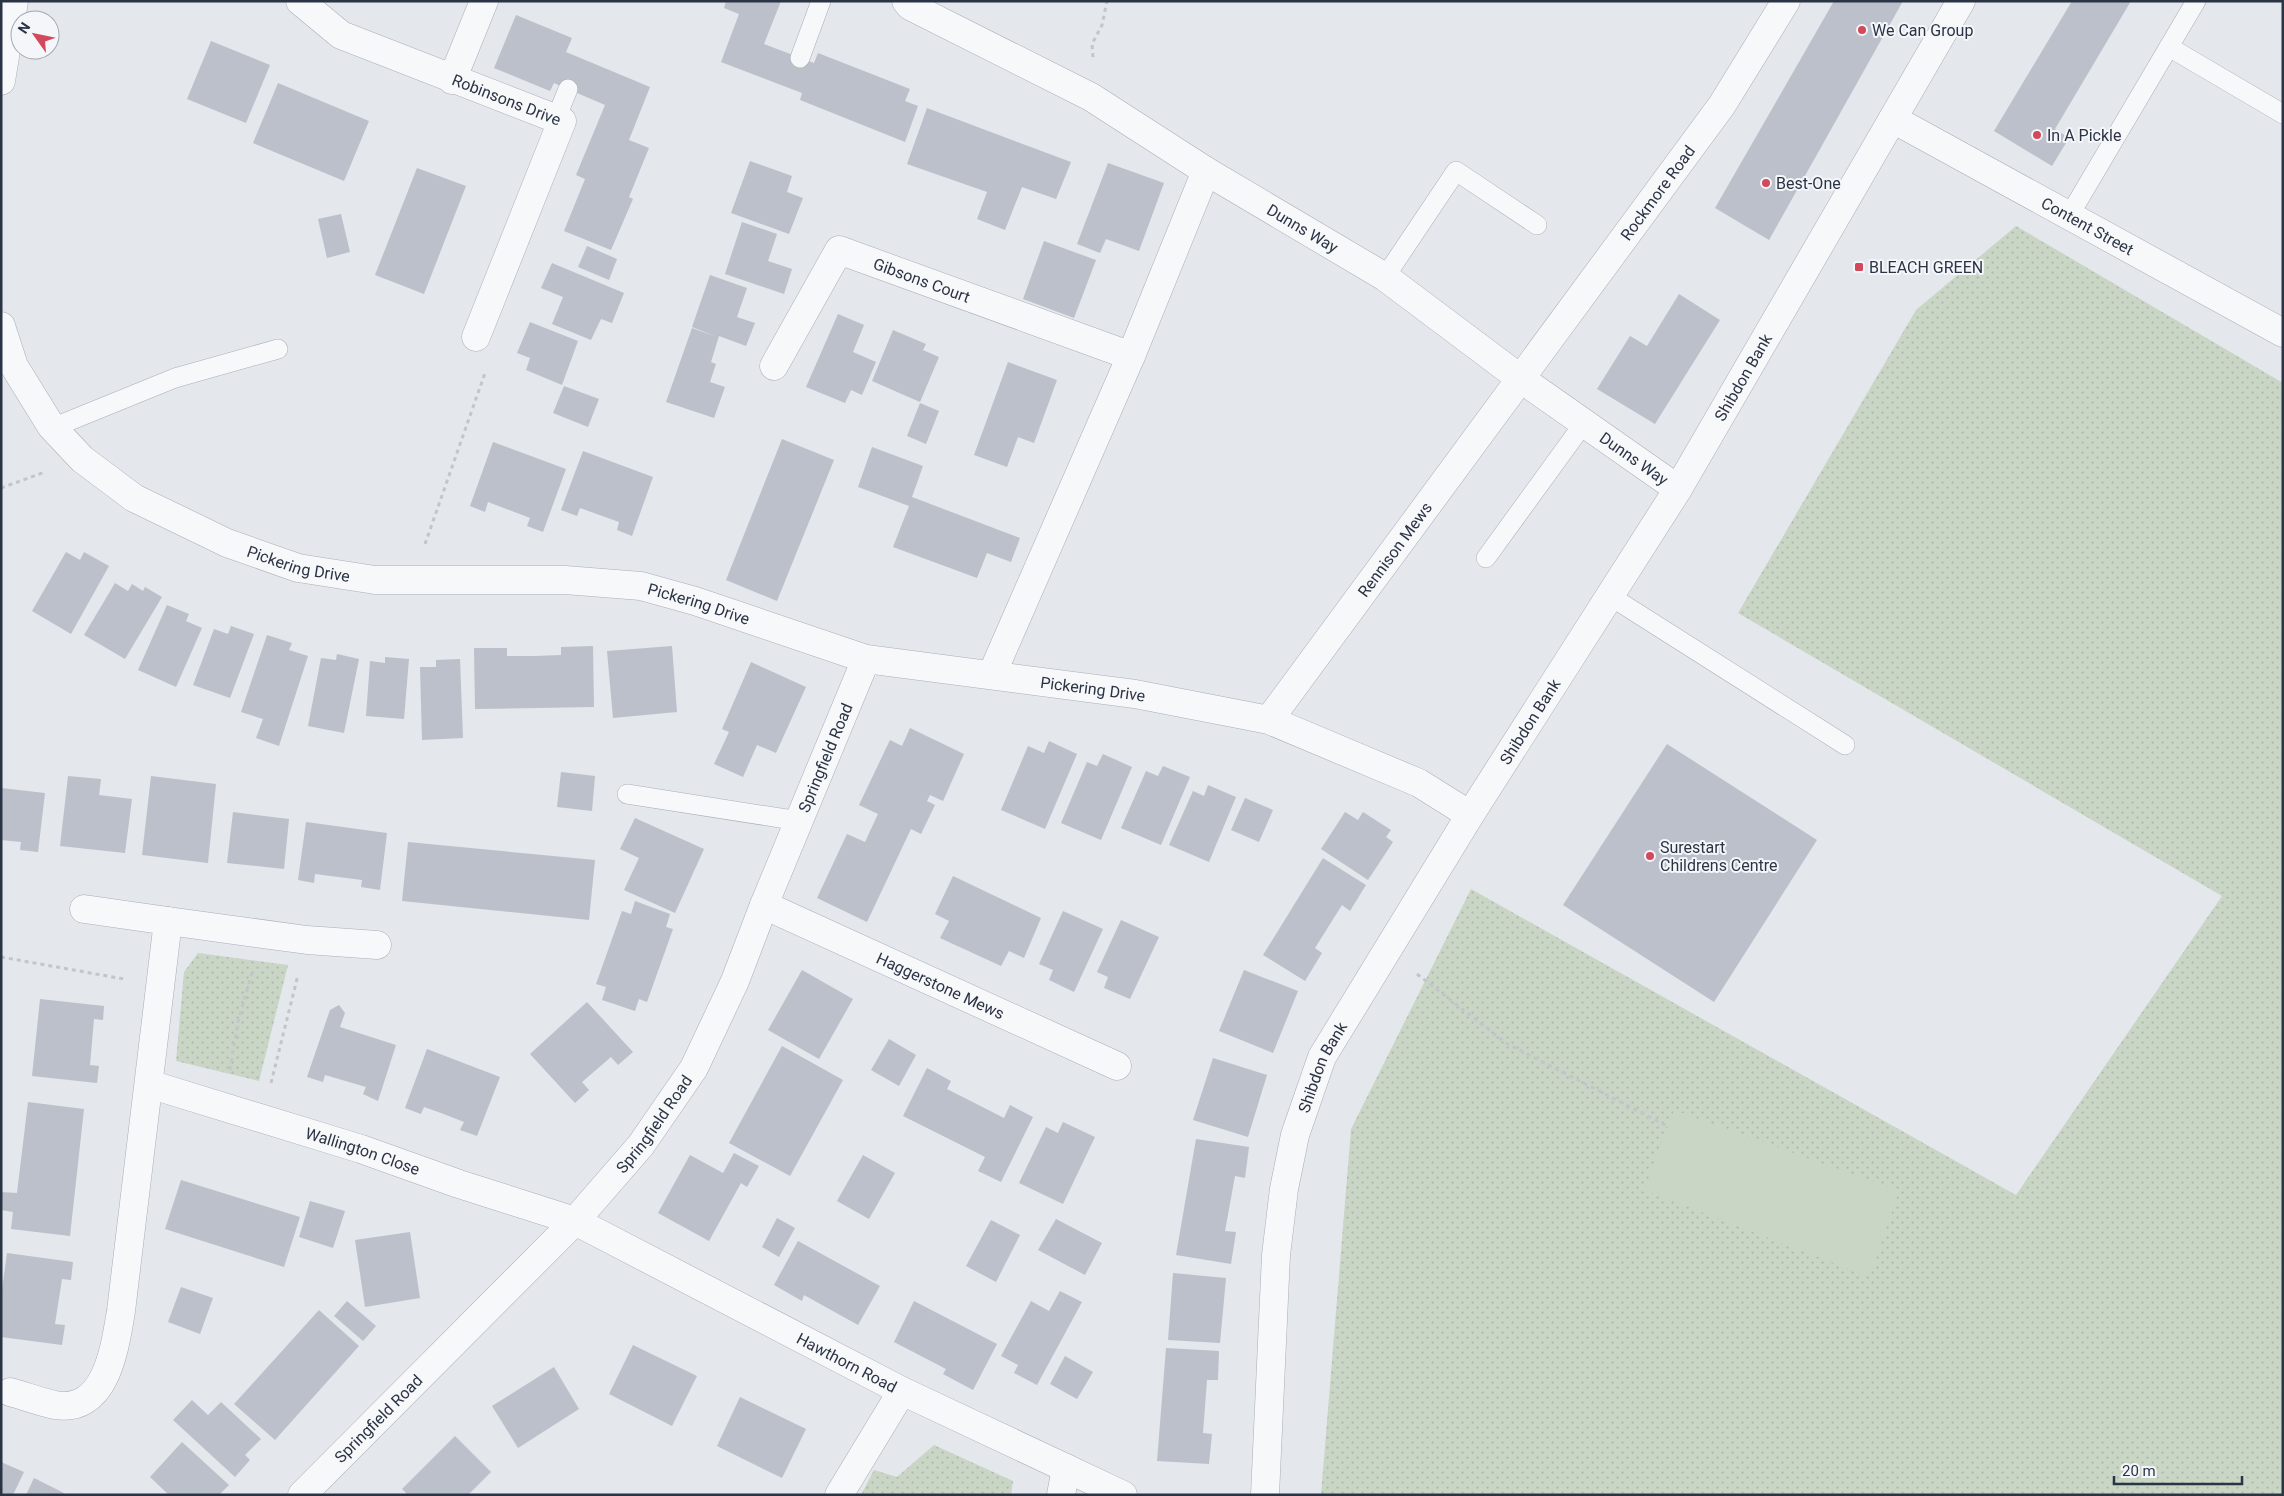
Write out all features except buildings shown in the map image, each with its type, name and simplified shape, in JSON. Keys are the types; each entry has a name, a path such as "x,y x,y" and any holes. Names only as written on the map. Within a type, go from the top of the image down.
{"street":[{"path":"1,81 14,1"},
{"name":"Robinsons Drive","path":"300,1 341,35 452,80 562,121 476,338"},
{"path":"452,80 484,1"},
{"name":"Dunns Way","path":"906,1 910,6 1091,97 1206,171 1385,278 1521,379 1678,489"},
{"name":"Shibdon Bank","path":"1265,1495 1276,1255 1284,1189 1295,1135 1322,1057 1470,815 1678,489 1961,1"},
{"name":"Rockmore Road","path":"1521,379 1722,105 1777,5"},
{"name":"Content Street","path":"1893,119 2283,333"},
{"path":"992,674 1131,356 1206,171"},
{"name":"Gibsons Court","path":"774,366 839,250 1131,356"},
{"name":"Pickering Drive","path":"1,326 14,366 52,428 82,459 134,498 227,543 298,568 375,580 565,580 641,586 695,601 866,659 1134,694 1269,720 1419,783 1470,815"},
{"name":"Rennison Mews","path":"1269,720 1521,379"},
{"name":"Springfield Road","path":"302,1495 574,1221 641,1145 694,1068 735,981 764,904 866,659"},
{"name":"Haggerstone Mews","path":"764,904 1117,1066"},
{"path":"84,910 307,940 377,945"},
{"path":"10,1392 57,1405 73,1404 98,1388 110,1367 121,1311 168,921"},
{"name":"Wallington Close","path":"149,1084 361,1149 459,1184 574,1221"},
{"name":"Hawthorn Road","path":"574,1221 902,1391 1123,1495"},
{"path":"839,1495 902,1391"},
{"path":"1061,1495 1066,1468"}],"lane":[{"path":"800,58 821,1"},
{"path":"2069,216 2196,1"},
{"path":"2169,47 2283,114"},
{"path":"556,119 568,89"},
{"path":"1385,278 1456,171 1537,225"},
{"path":"52,428 175,378 278,349"},
{"path":"1486,558 1584,423"},
{"path":"1610,596 1845,745"},
{"path":"627,794 799,821"}],"path":[{"path":"1091,97 1092,44 1102,25 1107,1"},
{"path":"412,580 485,373 476,338"},
{"path":"1,488 82,459"},
{"path":"225,1108 238,1022 256,959 267,935"},
{"path":"262,1120 307,940"},
{"path":"1387,950 1506,1043 1667,1126"},
{"path":"1,957 160,986"}],"green space":[{"path":"2016,226 2283,383 2283,1495 1321,1495 1351,1129 1471,889 2016,1195 2222,896 1738,613 1916,310"},
{"path":"198,953 288,965 259,1081 176,1061 184,972"},
{"path":"1674,1110 1899,1191 1870,1277 1644,1190"},
{"path":"934,1445 1013,1481 1011,1495 861,1495 874,1470 897,1477"}],"place":[{"name":"We Can Group","path":"1862,30"},
{"name":"In A Pickle","path":"2037,135"},
{"name":"Best-One","path":"1766,183"},
{"name":"BLEACH GREEN","path":"1859,267"},
{"name":"Surestart Childrens Centre","path":"1650,856"}]}
